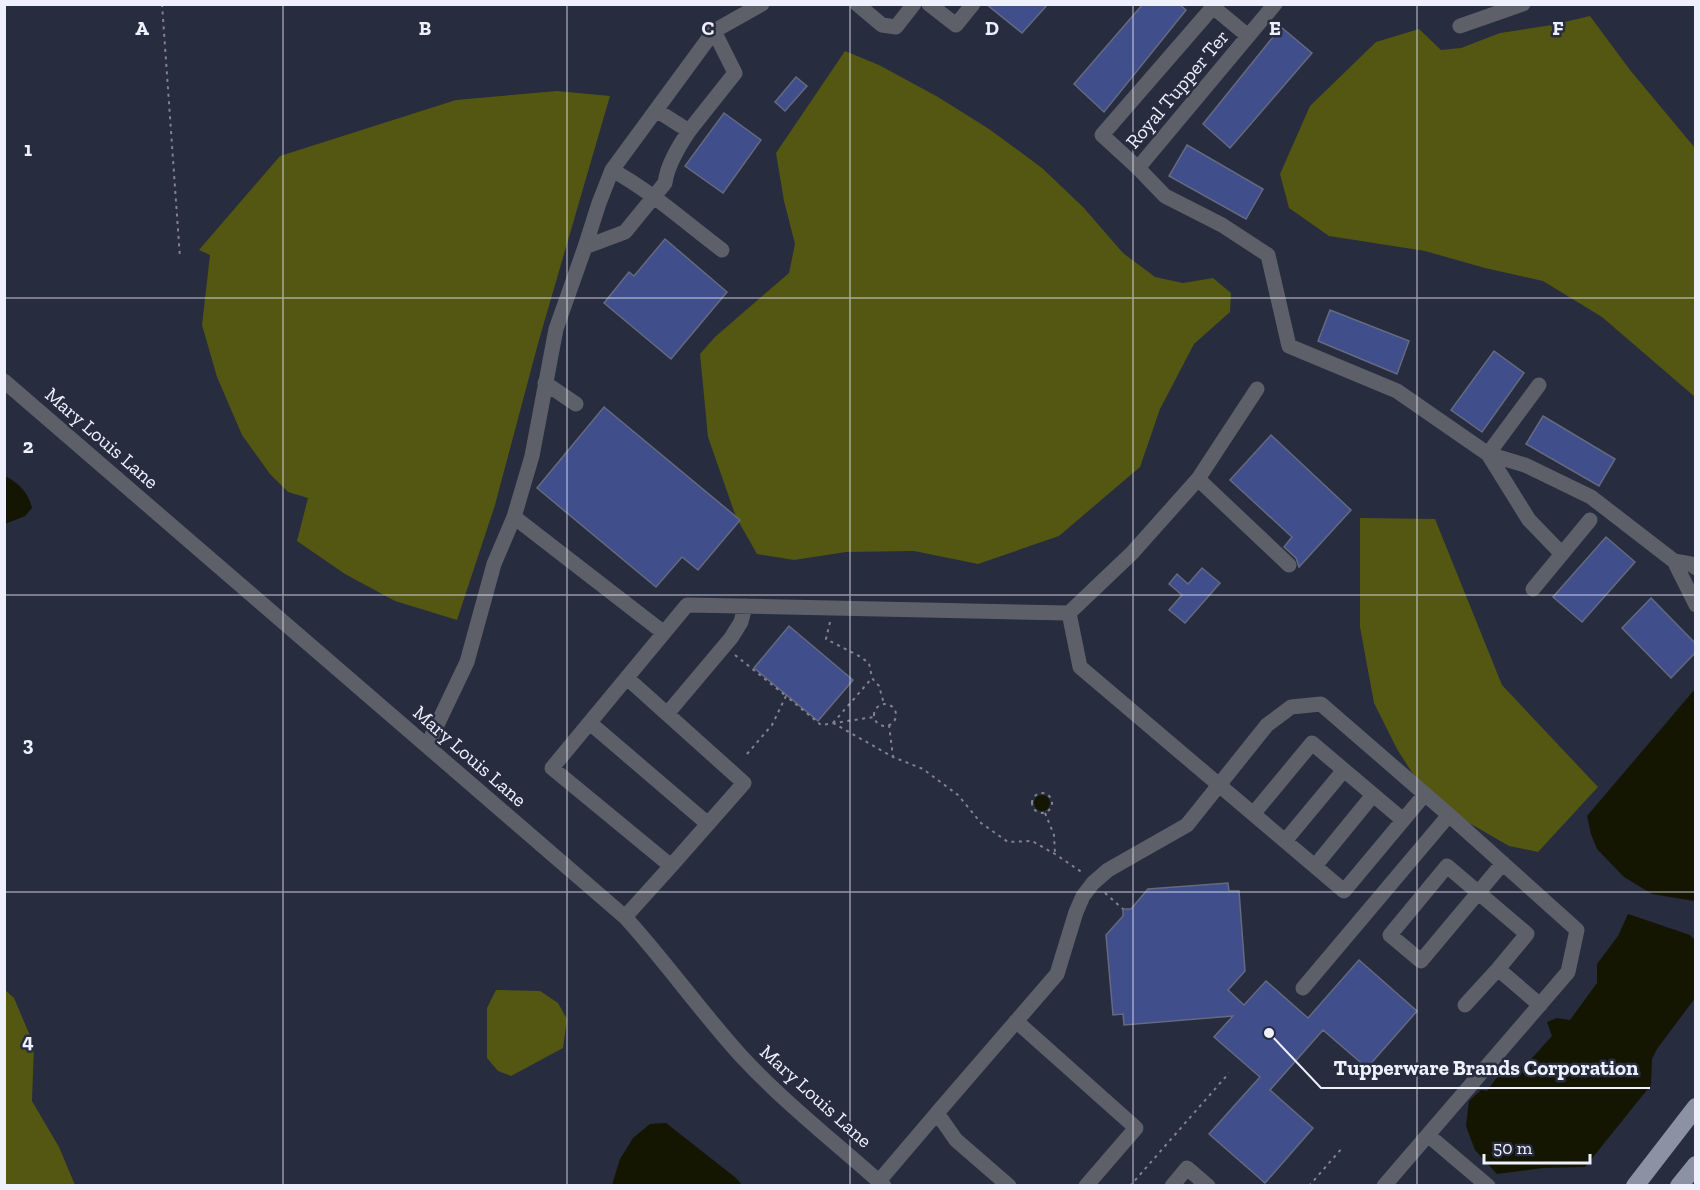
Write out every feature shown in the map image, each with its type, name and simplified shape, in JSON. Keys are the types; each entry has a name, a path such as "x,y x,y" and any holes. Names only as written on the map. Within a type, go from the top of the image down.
{"main road":[{"path":"1635,1185 1695,1107"},
{"path":"1679,1185 1695,1165"}],"street":[{"path":"427,746 467,662 494,564 514,517 532,456 556,329 598,202 612,170 714,31 762,4"},
{"path":"857,4 882,25 896,27 914,4"},
{"path":"929,4 956,25 973,4"},
{"name":"Royal Tupper Ter","path":"1138,168 1275,4"},
{"path":"1460,26 1523,4"},
{"name":"Royal Tupper Ter","path":"1248,36 1211,6 1102,135 1165,196 1222,225 1268,255 1289,346 1397,391 1488,454 1525,465 1591,497 1674,561 1695,605"},
{"path":"585,247 625,232 655,198 665,183 666,175 679,145 735,73 714,31"},
{"path":"656,110 689,131"},
{"path":"612,170 655,198 722,250"},
{"name":"Mary Louis Lane","path":"4,381 625,917 658,953 710,1020 743,1057 779,1094 882,1183"},
{"path":"545,383 576,404"},
{"path":"1488,454 1539,385"},
{"path":"672,866 552,768 687,605 1069,613 1132,553 1198,479 1257,389"},
{"name":"Royal Tupper Ter","path":"1488,454 1529,520 1562,554"},
{"path":"1198,479 1289,565"},
{"path":"514,517 664,633"},
{"path":"1533,589 1590,520"},
{"name":"Royal Tupper Ter","path":"1674,561 1691,564 1695,568"},
{"path":"667,714 731,638 741,622 745,606"},
{"path":"1069,613 1080,667 1344,891 1425,794"},
{"path":"625,917 744,783 627,678"},
{"path":"882,1183 937,1113 1057,974 1076,912 1083,896 1093,883 1108,870 1187,825 1267,725 1291,707 1321,704 1577,930 1568,972 1392,1183"},
{"path":"590,723 708,824"},
{"path":"1254,813 1312,743 1404,820"},
{"path":"1285,841 1344,770"},
{"path":"1315,867 1373,795"},
{"path":"1303,988 1449,815"},
{"path":"1465,1005 1527,934 1479,893 1447,866 1390,935 1421,961 1479,893 1503,864"},
{"path":"1498,969 1540,1005"},
{"path":"1016,1021 1136,1128 1086,1185"},
{"path":"937,1113 956,1140 1009,1185"},
{"path":"1429,1136 1488,1185"},
{"path":"1172,1185 1187,1168 1208,1185"}],"path":[{"path":"162,4 180,258"},
{"path":"834,608 826,639 869,663 872,678 879,686 884,704"},
{"path":"731,652 821,725 874,717"},
{"path":"833,723 872,678"},
{"path":"747,754 772,725 786,696"},
{"path":"884,704 893,707 896,714 895,720 889,725 878,724 874,717 877,707 884,704"},
{"path":"833,723 893,757 923,769 958,795 981,823 1008,842 1032,842 1054,854 1077,868 1123,909"},
{"path":"889,725 893,757"},
{"path":"1040,793 1047,794 1052,801 1050,810 1044,813 1037,812 1032,807 1034,797 1040,793"},
{"path":"1044,813 1054,835 1054,854"},
{"path":"1130,1185 1228,1073"},
{"path":"1309,1185 1342,1147"}],"shaded area":[{"path":"1590,16 1630,70 1695,148 1695,397 1602,317 1543,281 1425,251 1329,236 1289,208 1280,174 1310,106 1376,42 1419,29 1441,50 1461,48 1500,33"},
{"path":"845,51 879,65 938,97 989,129 1042,168 1083,207 1123,253 1155,277 1183,283 1213,278 1231,293 1230,312 1194,344 1160,409 1140,467 1059,536 978,564 914,551 846,552 794,560 757,554 736,517 708,437 700,354 715,337 789,273 795,244 784,201 776,153"},
{"path":"557,91 610,96 539,340 495,505 457,620 395,601 345,574 297,541 308,498 288,492 270,474 242,435 217,377 202,325 210,255 199,250 280,156 456,100"},
{"path":"5,476 22,489 32,508 25,516 5,524"},
{"path":"1360,518 1435,519 1502,685 1598,787 1538,852 1509,846 1457,816 1418,782 1397,749 1374,703 1360,627"},
{"path":"1695,689 1696,900 1694,901 1652,894 1624,877 1597,849 1587,816"},
{"path":"1042,795 1048,797 1050,803 1048,809 1042,811 1036,809 1034,803 1036,797"},
{"path":"1628,914 1690,935 1695,940 1695,998 1657,1049 1652,1059 1651,1085 1585,1167 1543,1168 1497,1174 1475,1150 1466,1126 1469,1101 1481,1090 1487,1091 1501,1072 1510,1076 1534,1056 1552,1036 1547,1022 1557,1018 1570,1020 1597,983 1597,964 1618,936"},
{"path":"5,990 14,998 34,1045 32,1101 59,1147 75,1185 5,1185"},
{"path":"496,990 540,991 558,1003 567,1019 563,1048 511,1076 498,1071 487,1058 487,1008"},
{"path":"666,1123 742,1185 612,1185 620,1159 633,1138 650,1124"}],"building":[{"path":"986,4 1048,4 1022,33"},
{"path":"1143,4 1179,4 1186,10 1104,112 1074,84"},
{"path":"1281,27 1312,53 1230,148 1203,124"},
{"path":"796,77 807,86 785,111 775,102"},
{"path":"724,113 761,140 723,193 685,166"},
{"path":"1187,145 1263,189 1246,219 1169,176"},
{"path":"665,239 727,292 671,359 604,303 629,272 634,276"},
{"path":"1330,310 1409,341 1397,374 1318,341"},
{"path":"1494,351 1524,373 1482,432 1451,410"},
{"path":"604,407 740,520 698,570 682,557 656,587 537,488"},
{"path":"1543,416 1615,459 1599,486 1526,444"},
{"path":"1271,435 1351,510 1299,567 1296,558 1284,547 1292,537 1230,480"},
{"path":"1606,537 1635,562 1582,622 1553,597"},
{"path":"1202,568 1220,583 1185,623 1169,610 1182,595 1169,584 1177,574 1188,584"},
{"path":"1651,598 1695,643 1695,653 1671,678 1622,628"},
{"path":"789,626 853,680 818,721 754,668"},
{"path":"1228,883 1229,891 1239,891 1245,971 1228,990 1244,1005 1266,981 1308,1018 1359,960 1417,1011 1367,1068 1323,1030 1270,1090 1313,1128 1265,1183 1209,1134 1260,1077 1214,1037 1233,1016 1124,1025 1123,1014 1113,1015 1106,935 1123,916 1123,909 1131,909 1148,889"}],"place":[{"name":"Tupperware Brands Corporation","path":"1269,1033"}]}
